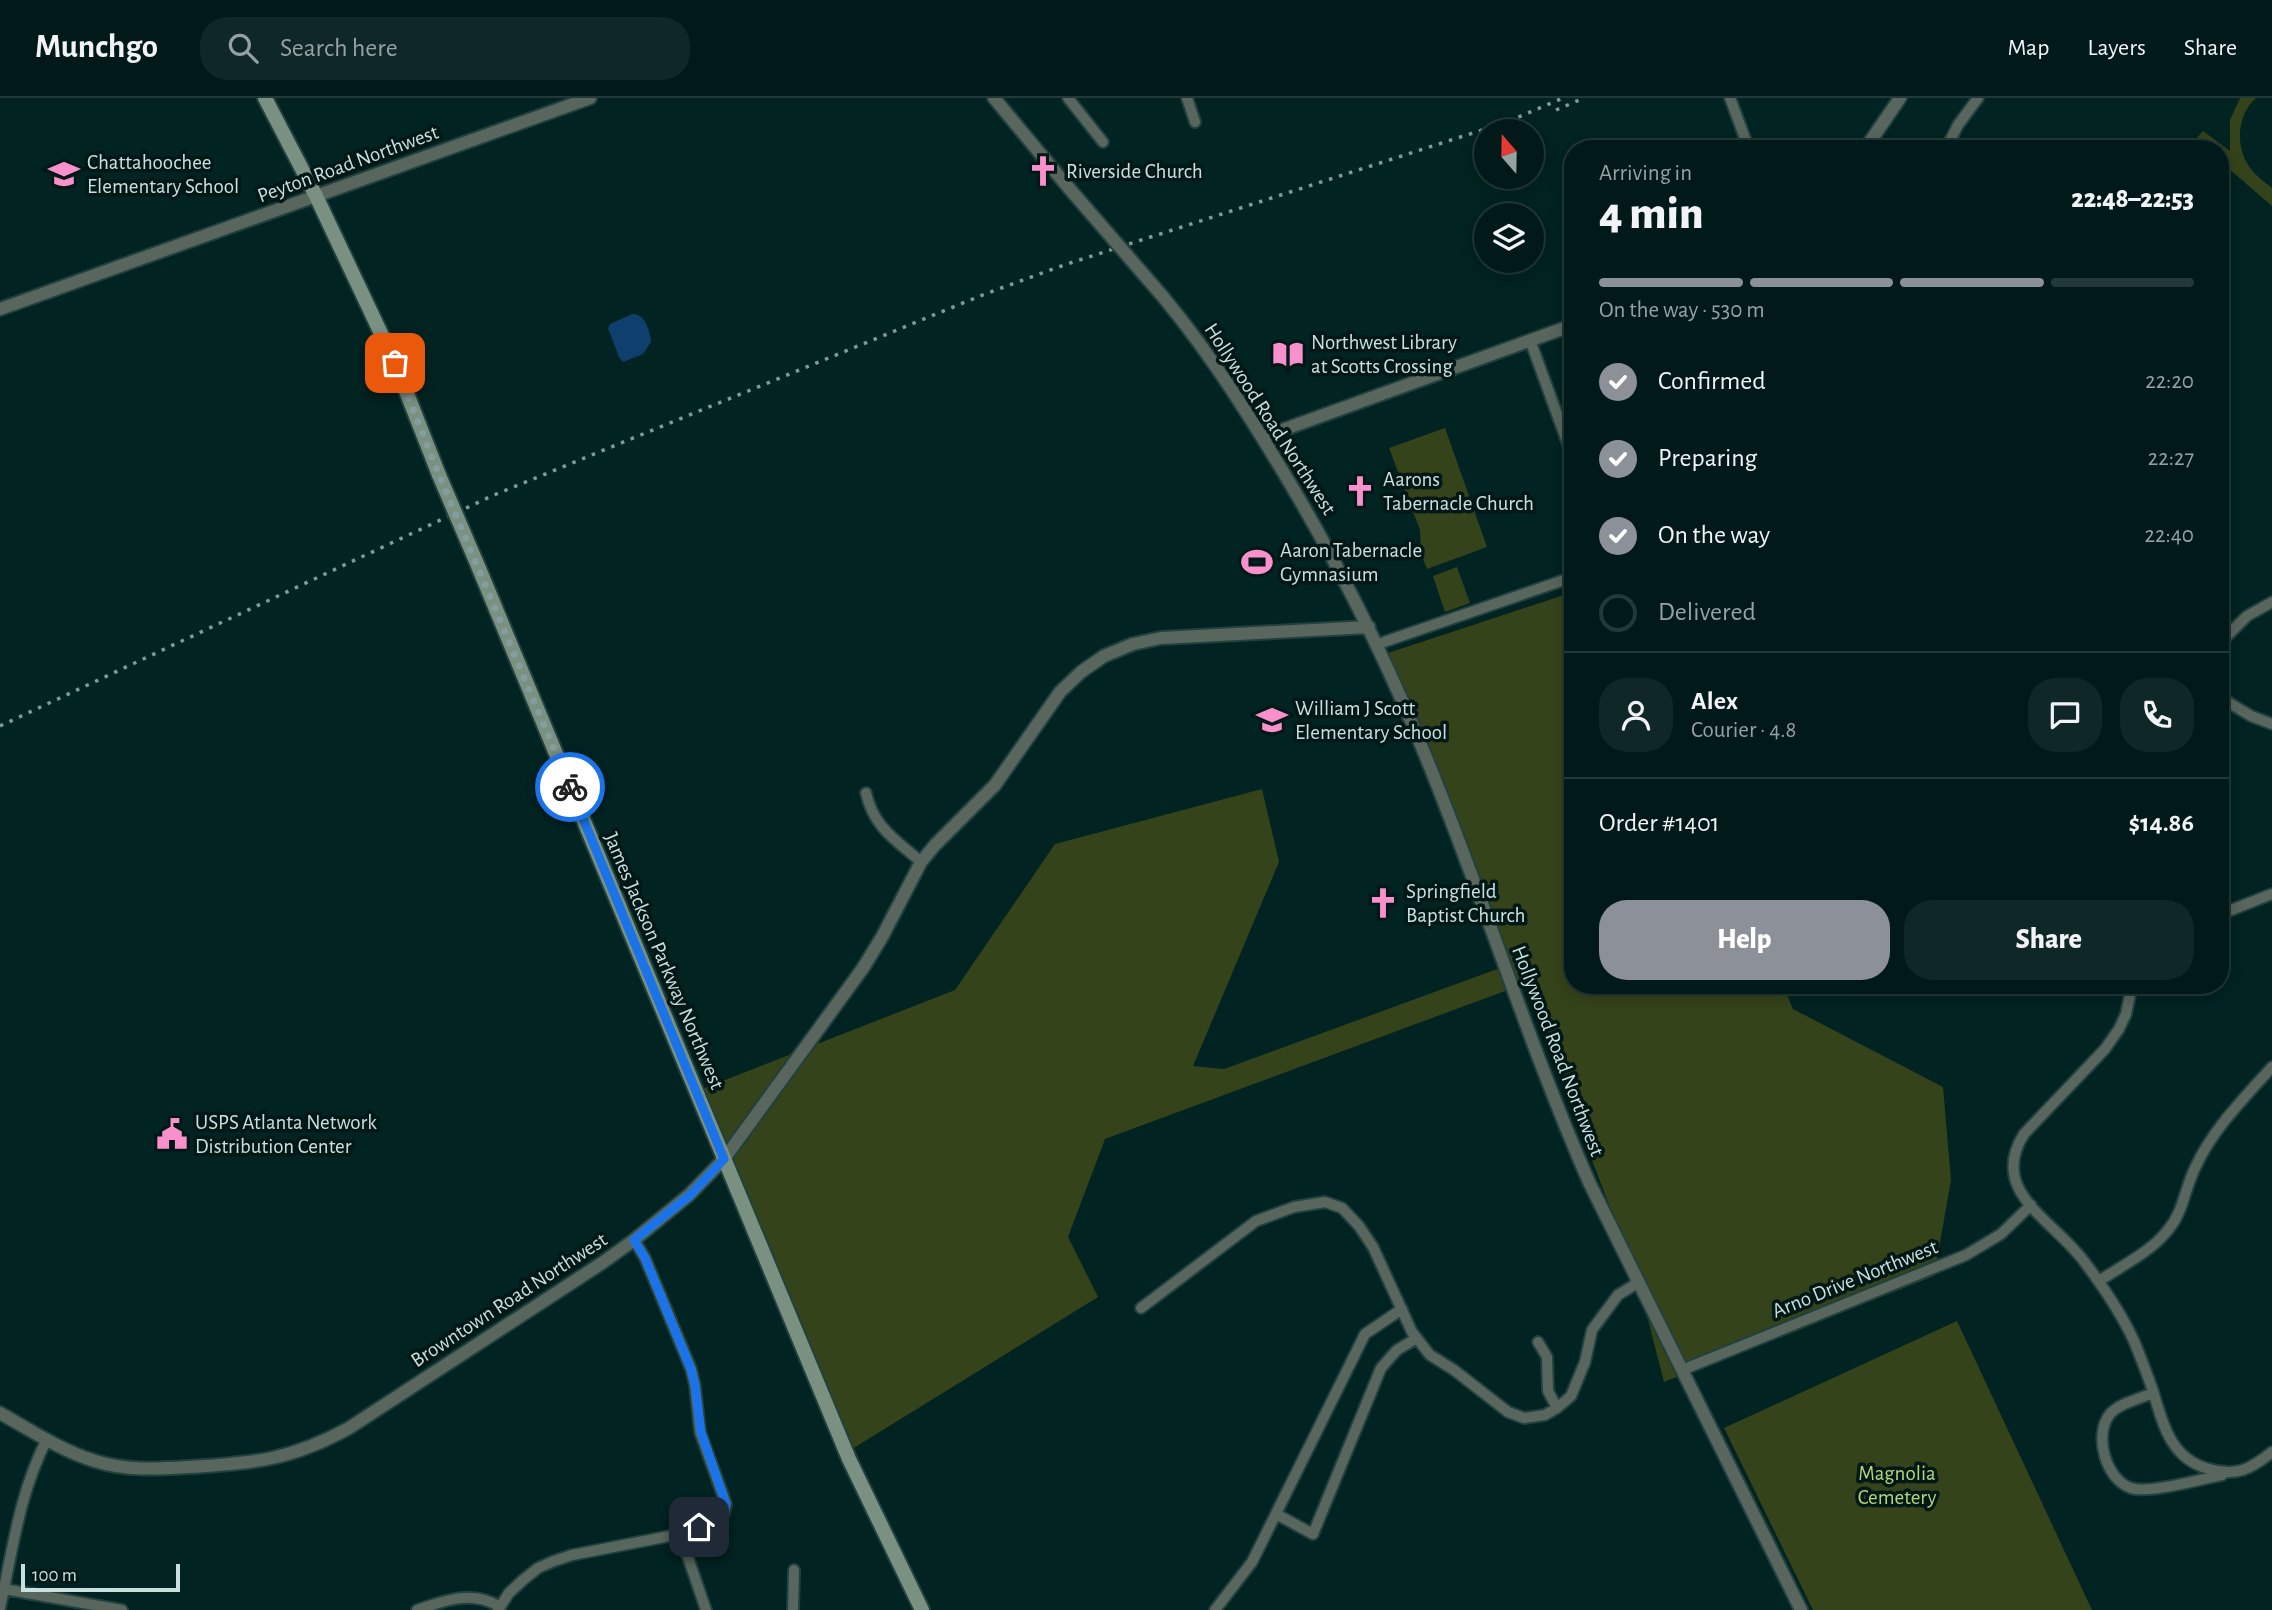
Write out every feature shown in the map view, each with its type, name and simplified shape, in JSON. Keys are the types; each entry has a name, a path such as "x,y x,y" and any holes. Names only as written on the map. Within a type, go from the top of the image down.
{"main road":[{"name":"James Jackson Parkway Northwest","path":"265,98 316,196 395,363 439,475 849,1460 922,1610"}],"street":[{"name":"Peyton Road Northwest","path":"0,309 590,98"},
{"name":"Hollywood Road Northwest","path":"994,98 1173,307 1262,437 1318,529 1378,644 1432,772 1563,1122 1639,1283 1801,1610"},
{"path":"1068,98 1103,142"},
{"path":"1187,98 1195,122"},
{"path":"1730,98 1746,140"},
{"path":"1871,140 1900,98"},
{"path":"1950,140 1978,98"},
{"path":"1262,437 1564,328"},
{"path":"1530,340 1564,434"},
{"path":"1559,420 1564,418"},
{"path":"1378,644 1564,580"},
{"path":"2229,634 2247,616 2272,602"},
{"name":"Browntown Road Northwest","path":"0,1413 92,1461 141,1470 249,1463 299,1452 349,1428 634,1240 690,1195 724,1159 863,968 921,862 995,785 1060,692 1081,672 1104,656 1133,644 1161,638 1369,627"},
{"path":"2229,703 2251,716 2272,724"},
{"path":"866,793 870,810 878,824 921,862"},
{"path":"2229,911 2272,894"},
{"path":"2131,994 2126,1014 2112,1039 2024,1134 2016,1147 2012,1164 2014,1179 2020,1194 2070,1243 2099,1281 2132,1337 2164,1431 2178,1452 2198,1466 2225,1474"},
{"path":"2099,1281 2152,1245 2168,1230 2181,1210 2194,1168 2208,1143 2272,1068"},
{"path":"1141,1308 1256,1221 1294,1207 1325,1202 1342,1208 1360,1226 1417,1338 1430,1355 1508,1412 1524,1418 1545,1415 1572,1396 1585,1362 1592,1330 1618,1294 1639,1283"},
{"name":"Arno Drive Northwest","path":"1682,1370 1966,1255 2001,1234 2031,1205"},
{"path":"417,1610 451,1599 480,1597 499,1609 523,1580 538,1568 554,1561 680,1534 719,1521 724,1513 726,1504 701,1432 691,1369 645,1258 634,1240"},
{"path":"1215,1610 1252,1562 1365,1334 1402,1309"},
{"path":"1276,1514 1313,1534 1381,1368 1397,1350 1417,1338"},
{"path":"1538,1342 1547,1357 1548,1391 1557,1409"},
{"path":"2153,1393 2118,1407 2105,1422 2102,1432 2102,1444 2110,1468 2116,1479 2129,1488 2143,1490 2225,1474 2255,1466 2272,1452"},
{"path":"0,1608 24,1493 33,1466 47,1439"},
{"path":"680,1534 706,1610"},
{"path":"793,1610 794,1570"},
{"path":"4,1589 122,1610"}],"green space":[{"path":"2240,98 2256,98 2249,105 2241,123 2240,142 2251,169 2272,188 2272,206 2229,169 2230,120"},
{"path":"2203,131 2215,140 2195,140"},
{"path":"1445,428 1487,547 1427,569 1421,554 1420,530 1389,448"},
{"path":"1457,567 1470,603 1445,612 1433,576"},
{"path":"1564,595 1564,994 1787,994 1793,1009 1943,1087 1951,1180 1934,1276 1664,1382 1637,1277 1524,984 1105,1139 1068,1237 1098,1297 844,1454 692,1093 955,990 1055,844 1262,789 1279,862 1193,1066 1224,1069 1500,968 1474,889 1376,657"},
{"name":"Magnolia Cemetery","path":"1957,1321 2092,1610 1813,1610 1724,1428"}],"water":[{"path":"637,314 643,320 651,342 643,354 623,362 608,328 610,324"}],"railway":[{"path":"0,726 494,495 985,294 1064,265 1507,122 1563,98"},
{"path":"1556,110 1584,98"}],"way so far":[{"path":"395,363 570,787"}],"place":[{"name":"Riverside Church","path":"1043,171"},
{"name":"Chattahoochee Elementary School","path":"64,174"},
{"name":"Northwest Library at Scotts Crossing","path":"1288,354"},
{"name":"Aarons Tabernacle Church","path":"1360,491"},
{"name":"Aaron Tabernacle Gymnasium","path":"1257,562"},
{"name":"William J Scott Elementary School","path":"1272,720"},
{"name":"Springfield Baptist Church","path":"1383,903"},
{"name":"USPS Atlanta Network Distribution Center","path":"172,1134"}],"route":[{"path":"570,787 724,1159 690,1195 634,1240 645,1258 691,1369 697,1417 726,1504 719,1521 699,1527"}]}
